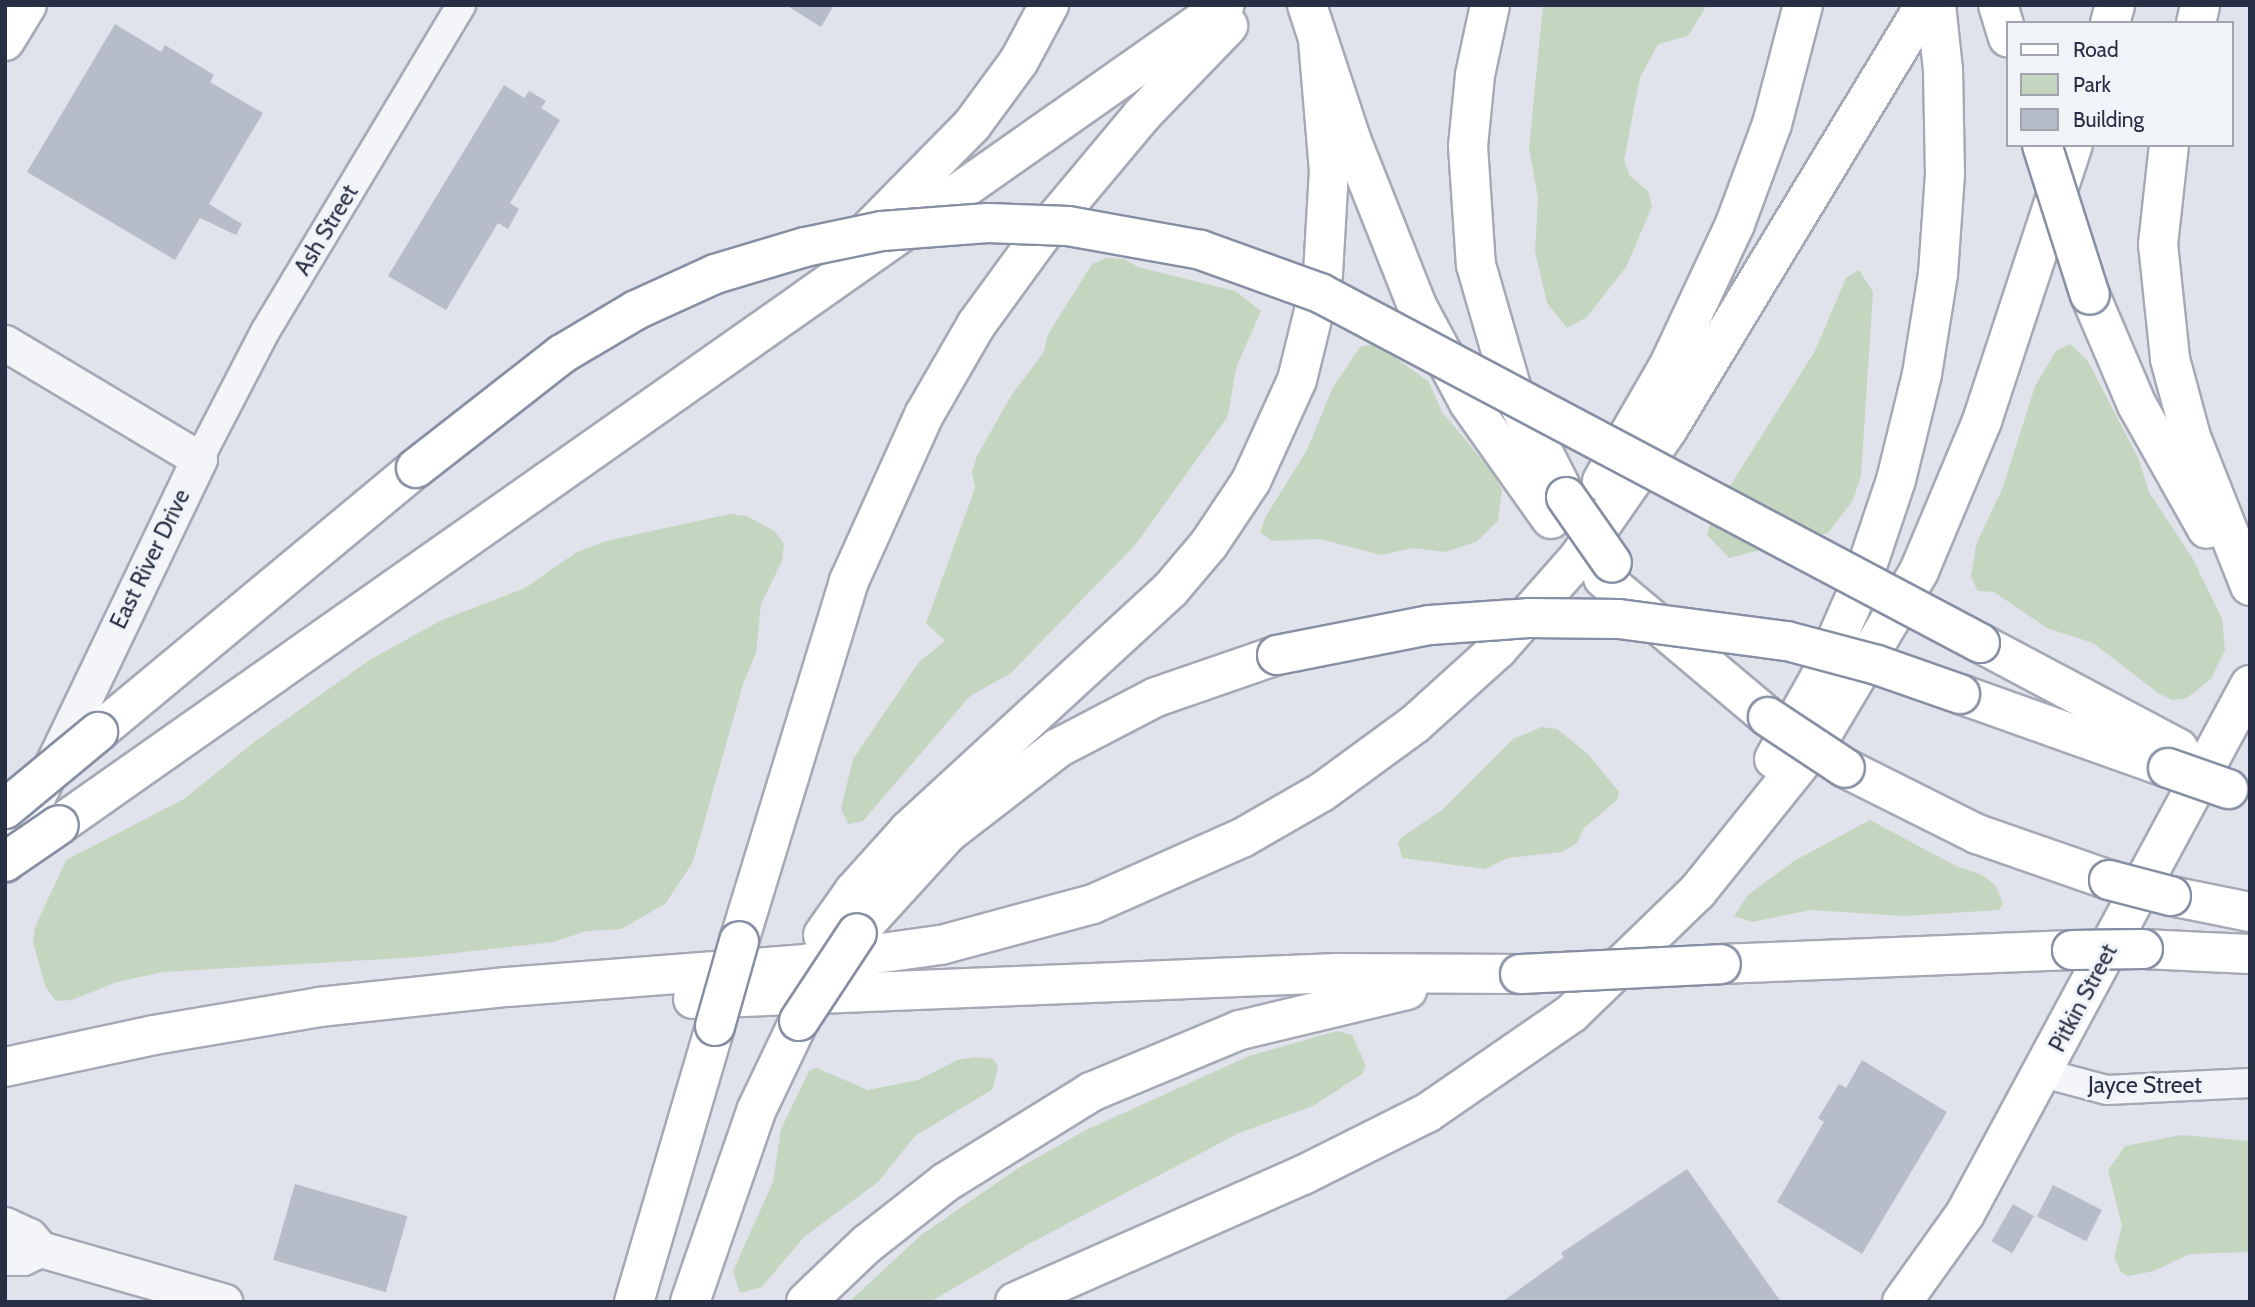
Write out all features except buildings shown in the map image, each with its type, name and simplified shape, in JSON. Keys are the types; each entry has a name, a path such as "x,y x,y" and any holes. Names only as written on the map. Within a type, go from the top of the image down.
{"main road":[{"path":"5,41 27,5"},
{"path":"767,329 972,125 1015,67 1049,5"},
{"path":"5,863 1225,5"},
{"path":"634,1302 739,940 849,581 924,415 983,316 1062,209 1142,115 1250,5"},
{"path":"1490,5 1469,133 1475,256 1487,315 1513,393 1559,508"},
{"path":"1396,739 1557,548 1654,391 1749,188 1781,93 1803,5"},
{"path":"5,1067 154,1035 341,1004 821,962 917,949 1013,929 1114,897 1220,850 1322,792 1396,739 1516,629 1622,499 1925,5"},
{"path":"1662,929 1805,708 1849,615 1880,533 1914,407 1934,301 1944,200 1944,88 1936,5"},
{"path":"1998,5 2007,34"},
{"path":"1312,23 1387,234 1429,331 1474,411 1559,508 1607,570 1659,627 1768,717 1846,768 1977,834 2109,880 2250,912"},
{"path":"696,1284 736,1135 787,1021 840,934 854,891 909,830 1170,590 1209,544 1251,481 1294,388 1321,284 1329,171 1312,23"},
{"path":"2043,147 2090,295 2159,447 2203,523 2250,587"},
{"path":"1015,1302 1303,1175 1427,1113 1552,1029 1662,929 1747,836 1807,758 1911,587 1979,432 2072,147"},
{"path":"2169,147 2158,244 2170,359 2191,437 2250,587"},
{"path":"5,809 416,467 573,347 636,310 715,274 805,247 882,231 988,223 1068,226 1201,250 1320,293 1980,643 2174,759"},
{"path":"840,934 948,833 1058,748 1156,697 1277,655 1430,625 1601,618 1695,625 1787,641 1877,664 1960,694 2174,759 2241,786"},
{"name":"Pitkin Street","path":"1902,1302 1965,1214 2250,685"},
{"path":"341,1004 415,1015 631,1001 1337,973 1520,974 2072,950 2143,949 2250,954"},
{"path":"806,1302 867,1244 960,1171 1053,1112 1145,1067 1240,1030 1313,1009 1520,974"},
{"path":"614,1302 676,1163"}],"street":[{"name":"Ash Street","path":"200,459 266,330 461,5"},
{"path":"5,343 200,459"},
{"name":"East River Drive","path":"5,863 200,459"},
{"name":"Jayce Street","path":"2043,1073 2107,1090 2250,1083"},
{"path":"5,1225 29,1236 40,1249 225,1302"},
{"path":"5,1257 23,1257 40,1249"}],"green space":[{"path":"1543,5 1707,5 1688,36 1658,44 1640,78 1624,160 1630,176 1648,191 1652,207 1626,267 1587,317 1567,328 1547,303 1535,251 1538,198 1529,148"},
{"path":"1107,258 1124,259 1138,267 1235,291 1261,311 1236,368 1228,416 1136,544 1011,673 970,696 863,821 848,824 841,809 853,759 919,662 945,641 926,623 975,488 972,472 977,456 1011,396 1044,352 1047,336 1092,264"},
{"path":"1859,270 1873,292 1861,476 1853,500 1828,533 1729,558 1707,535 1713,513 1815,351 1846,278"},
{"path":"1376,344 1429,382 1442,412 1495,475 1502,490 1498,521 1476,542 1445,552 1413,548 1381,555 1320,539 1272,541 1260,532 1266,516 1307,450 1333,387 1360,347"},
{"path":"2070,344 2088,361 2139,460 2149,492 2193,559 2222,619 2225,650 2211,679 2187,698 2172,700 2158,693 2093,643 2047,628 1994,592 1978,591 1971,577 1976,545 2003,487 2035,386 2056,351"},
{"path":"730,514 747,516 774,531 784,544 782,561 761,604 756,653 743,684 693,862 665,904 621,929 587,931 553,942 420,957 163,972 117,982 72,1000 56,1001 46,988 33,943 35,927 66,860 184,799 253,743 371,659 442,620 525,588 577,552 606,541"},
{"path":"1542,727 1557,729 1588,754 1619,792 1617,800 1584,828 1577,843 1562,852 1508,858 1485,869 1402,858 1398,843 1402,837 1442,810 1513,739"},
{"path":"1870,820 1956,866 1982,875 1995,885 2003,903 1999,910 1904,916 1811,910 1752,922 1734,916 1748,895 1794,861"},
{"path":"1337,1031 1352,1035 1366,1066 1362,1074 1313,1106 1239,1133 1027,1245 930,1302 849,1302 921,1235 1017,1169 1086,1130 1249,1056"},
{"path":"976,1057 993,1059 998,1066 993,1089 915,1136 878,1182 804,1237 762,1287 740,1293 733,1271 773,1182 781,1129 809,1071 817,1068 868,1090 918,1080 957,1060"},
{"path":"2181,1135 2250,1141 2250,1252 2189,1254 2154,1271 2128,1276 2121,1272 2114,1257 2122,1226 2108,1170 2125,1146"}]}
